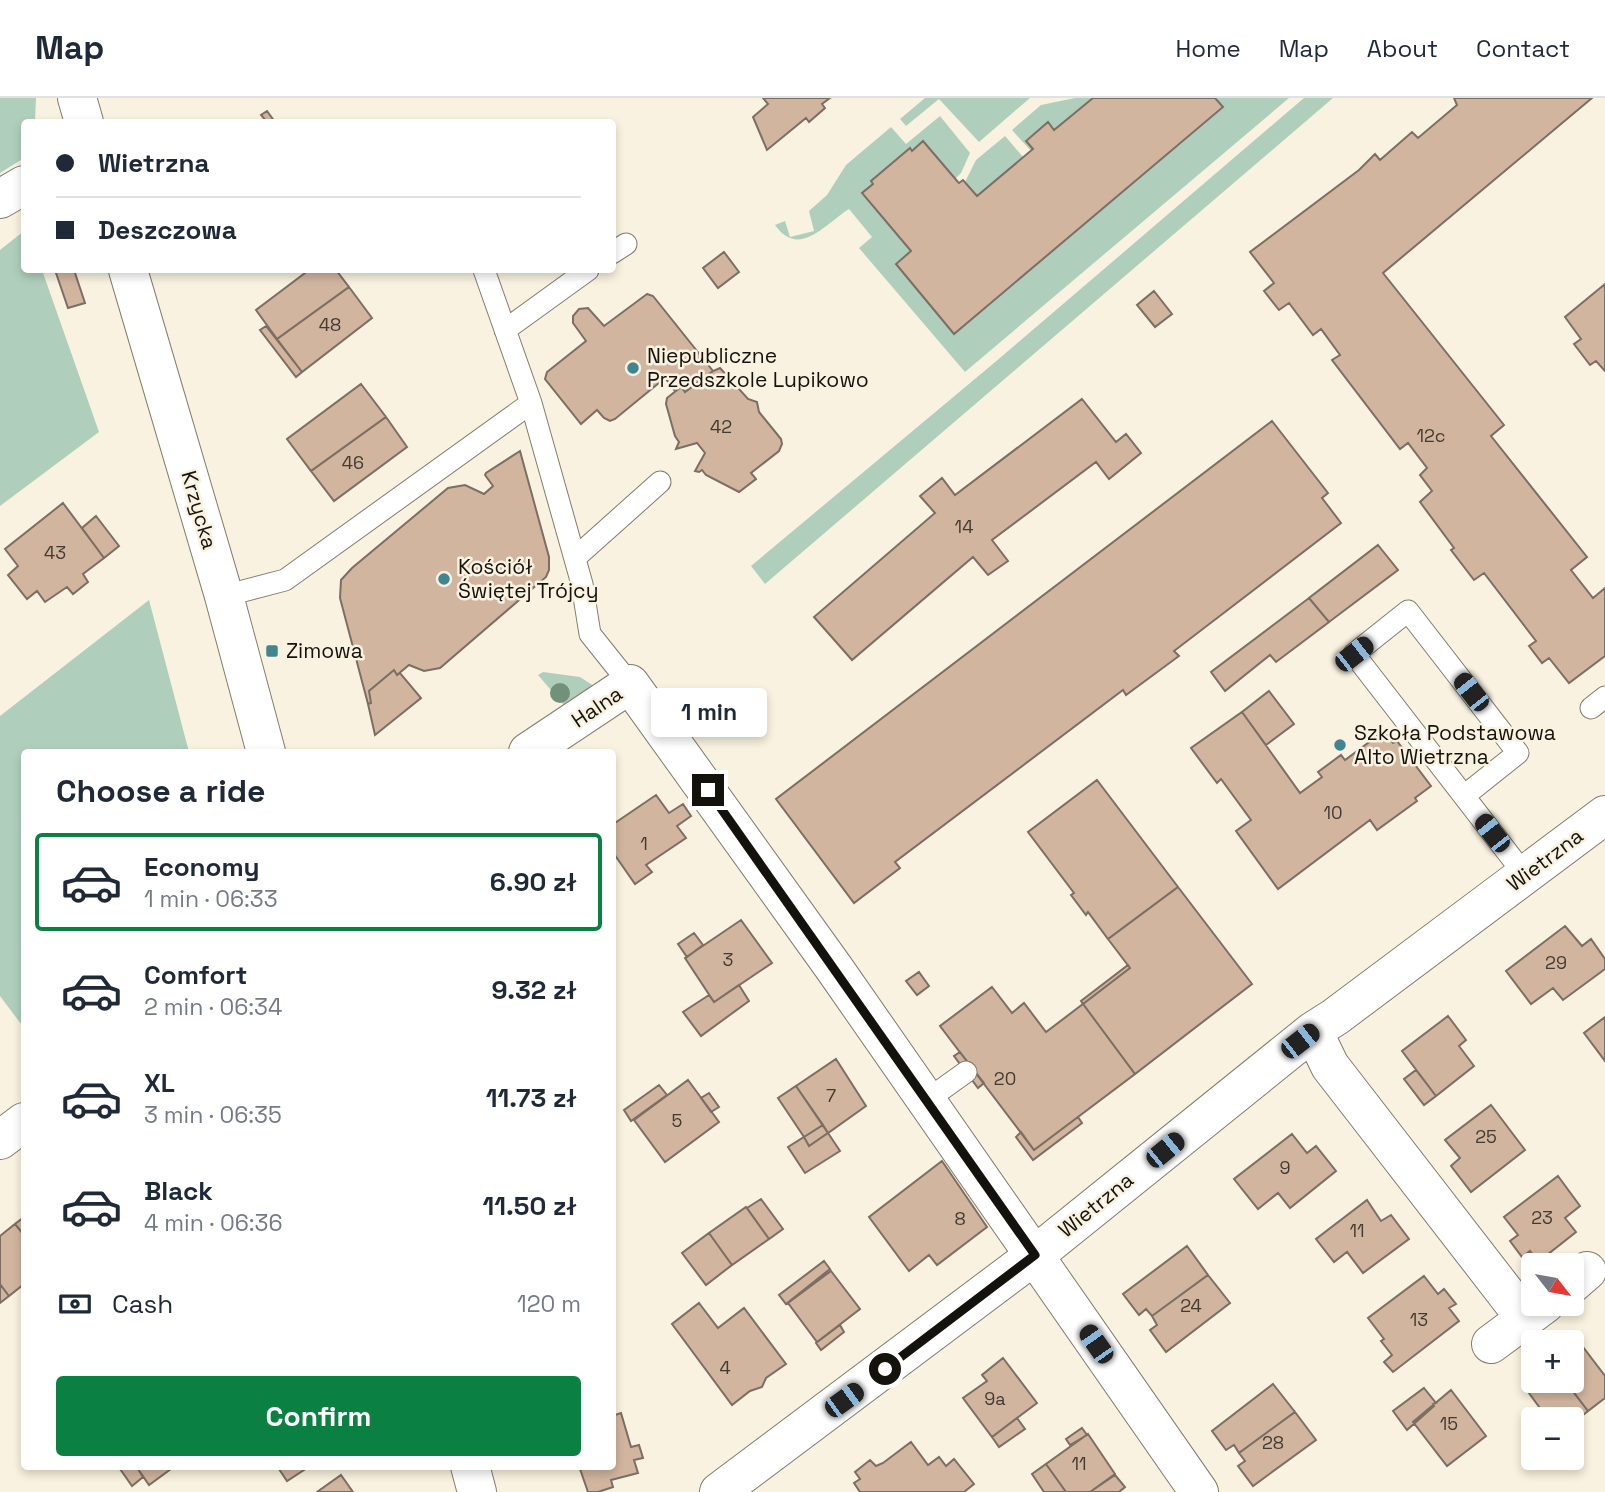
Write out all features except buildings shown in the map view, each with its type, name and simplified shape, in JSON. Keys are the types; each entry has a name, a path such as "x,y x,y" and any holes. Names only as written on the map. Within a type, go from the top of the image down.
{"street":[{"path":"78,98 83,119"},
{"path":"0,200 21,187"},
{"name":"Krzycka","path":"129,273 224,596 265,749"},
{"path":"630,684 927,1100 1199,1492"},
{"name":"Halna","path":"532,749 630,684"},
{"name":"Wietrzna","path":"719,1492 1035,1255 1313,1031 1525,875 1598,833"},
{"path":"1313,1031 1331,1066 1521,1294"},
{"path":"0,1140 21,1124"},
{"path":"1491,1344 1528,1316"},
{"path":"471,1470 477,1492"}],"lane":[{"path":"485,273 531,403 582,583 590,634 630,684"},
{"path":"505,330 584,273"},
{"path":"224,596 285,580 531,403"},
{"path":"575,558 660,482"},
{"path":"1464,796 1518,753 1408,611 1354,654 1525,875"},
{"path":"927,1100 966,1072"}],"green space":[{"path":"0,98 36,98 35,119 21,119 21,160 0,173"},
{"path":"925,98 1030,98 979,142 939,99 906,126 900,119"},
{"path":"1075,98 1093,98 1054,130 1047,123 1026,140 1033,149 1031,151 1012,130 1041,105"},
{"path":"1215,98 1289,98 965,372 859,248 872,237 849,209 821,230 803,239 793,239 784,235 775,225 785,221 790,237 814,231 809,211 827,195 846,165 891,127 906,144 940,116 970,153 961,173 955,179 923,142 912,151 910,148 871,181 873,184 863,193 911,251 896,265 954,333 1222,106"},
{"path":"1304,98 1333,98 765,584 751,566"},
{"path":"1005,136 1023,157 977,196 965,182 976,160"},
{"path":"21,233 21,273 43,273 99,432 0,506 0,250"},
{"path":"149,600 188,749 21,749 21,1024 0,996 0,716"},
{"path":"543,672 580,677 597,688 568,710 538,675"}],"place":[{"name":"Niepubliczne Przedszkole Lupikowo","path":"633,368"},
{"name":"Kościół Świętej Trójcy","path":"444,579"},
{"name":"Zimowa","path":"272,651"},
{"name":"Szkoła Podstawowa Alto Wietrzna","path":"1340,745"}],"route":[{"path":"708,790 1035,1255 885,1369"}]}
